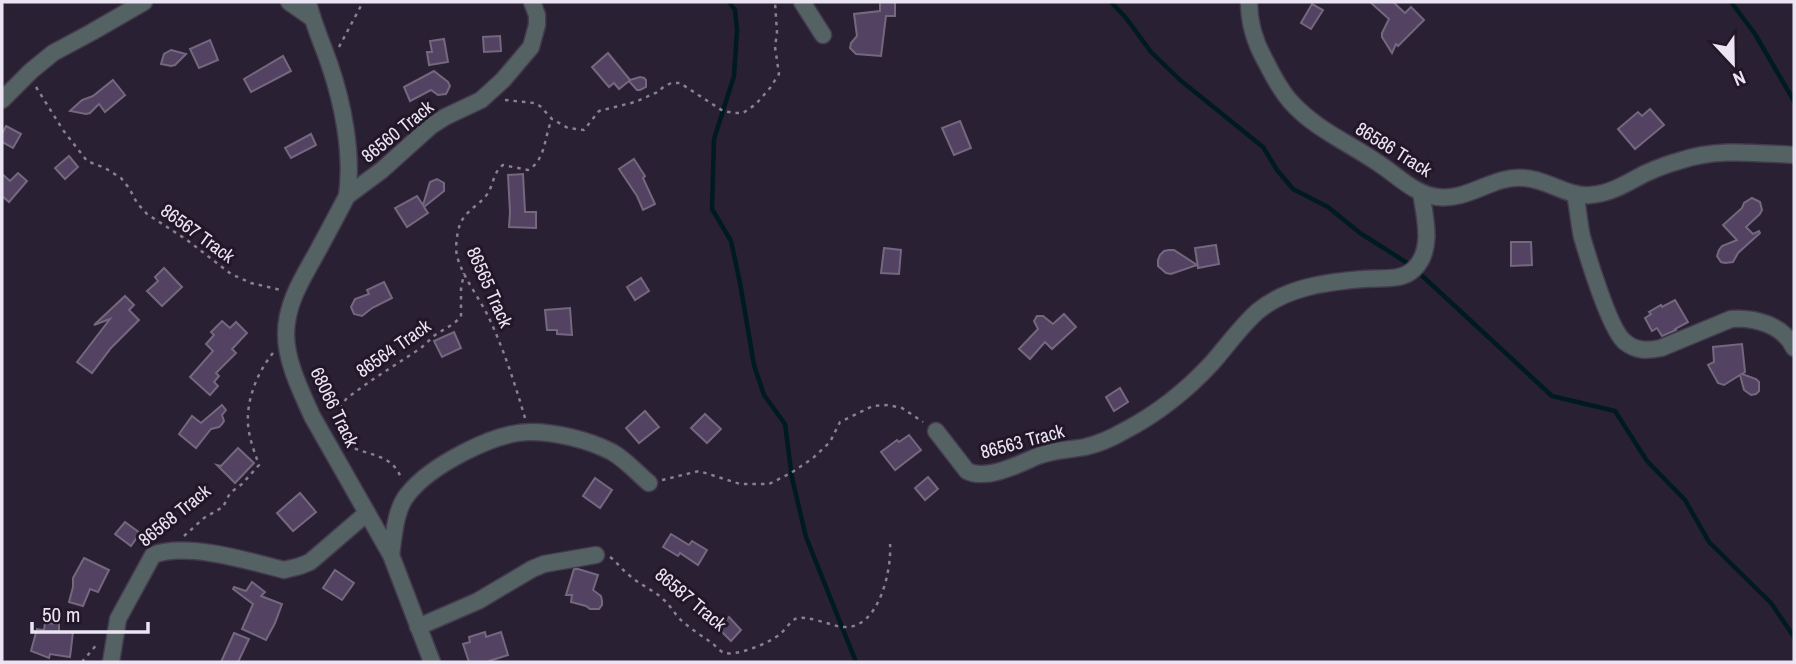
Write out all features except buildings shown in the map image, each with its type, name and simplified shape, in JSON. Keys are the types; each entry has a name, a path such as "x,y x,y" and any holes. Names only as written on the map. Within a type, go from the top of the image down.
{"street":[{"path":"2,100 53,53 144,2"},
{"path":"289,2 312,18"},
{"name":"68066 Track","path":"308,2 330,66 342,112 349,157 349,180 347,196 295,294 288,316 286,336 291,362 313,416 391,555 432,662"},
{"name":"86560 Track","path":"347,196 382,170 431,126 481,100 503,80 531,47 537,25 537,15 532,2"},
{"path":"802,2 822,35"},
{"name":"86586 Track","path":"1249,2 1249,17 1254,37 1276,82 1290,101 1321,128 1421,193 1438,197 1463,195 1498,181 1522,177 1585,195 1615,189 1646,173 1702,154 1721,152 1794,155"},
{"name":"86563 Track","path":"936,431 972,474 1003,470 1045,454 1085,447 1123,432 1172,400 1197,379 1258,312 1290,292 1366,278 1394,278 1412,272 1421,262 1427,244 1421,193"},
{"path":"1575,194 1582,237 1600,291 1616,333 1625,343 1637,349 1651,350 1740,318 1772,326 1786,335 1794,348"},
{"path":"391,555 401,507 408,494 430,473 453,457 513,434 529,432 570,437 593,444 623,459 649,483"},
{"path":"165,551 213,553 284,570 291,569 310,562 367,513"},
{"name":"86568 Track","path":"111,662 118,619 151,558 165,551"},
{"path":"418,627 478,601 544,564 596,555"}],"path":[{"path":"330,66 363,2"},
{"path":"481,100 534,103 552,119 568,128 584,130 599,111 635,102 671,83 680,83 723,111 743,113 756,104 779,74 775,47 775,2"},
{"name":"86567 Track","path":"31,71 40,95 76,148 87,161 121,178 147,214 241,279 295,294"},
{"name":"86565 Track","path":"529,432 502,348 464,272 457,255 456,243 460,225 466,215 488,195 497,169 503,165 528,170 535,166 541,158 552,119"},
{"name":"86564 Track","path":"338,433 338,409 347,398 421,348 461,317 464,272"},
{"name":"86568 Track","path":"165,551 204,518 223,507 230,493 259,465 248,431 249,400 262,366 286,336"},
{"path":"649,483 699,471 740,484 769,484 813,458 830,442 840,422 873,406 902,408 936,431"},
{"path":"343,439 348,446 385,459 396,466 408,494"},
{"name":"86587 Track","path":"596,555 609,556 630,576 666,602 683,622 722,653 731,653 771,641 795,620 804,618 845,628 868,618 877,604 889,569 890,543"}],"waterway":[{"path":"729,2 735,10 737,30 734,76 714,139 712,209 731,241 754,365 764,395 785,424 792,478 806,537 856,662"},
{"path":"1111,2 1151,52 1180,80 1263,147 1293,189 1328,207 1360,233 1412,266"},
{"path":"1731,2 1755,34 1794,101"},
{"path":"1418,272 1552,396 1615,411 1647,461 1685,500 1709,542 1771,603 1794,637"}]}
